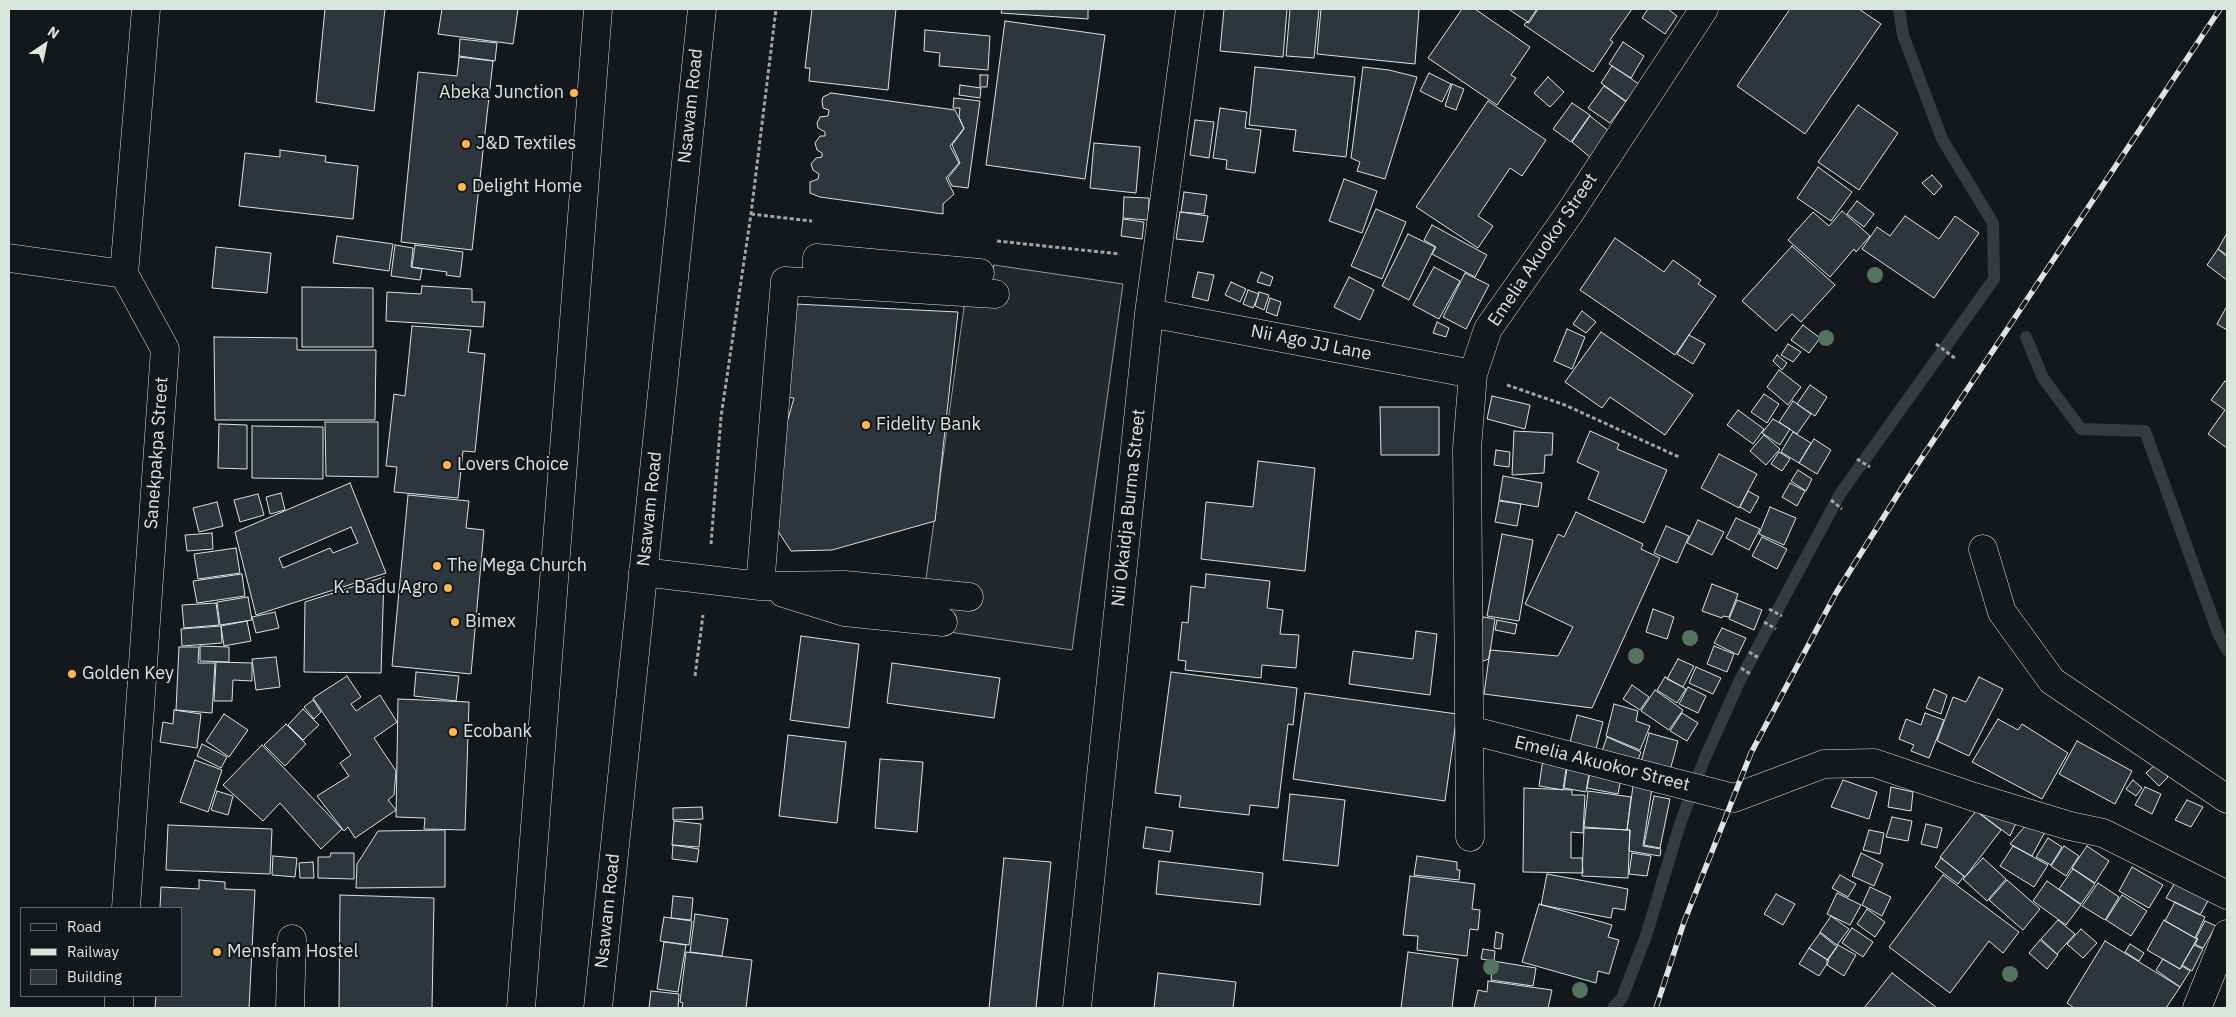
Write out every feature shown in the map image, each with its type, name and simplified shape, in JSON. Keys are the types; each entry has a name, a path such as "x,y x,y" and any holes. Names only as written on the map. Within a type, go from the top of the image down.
{"main road":[{"path":"9,258 124,274 146,9"},
{"path":"521,1008 598,9"},
{"name":"Nsawam Road","path":"598,1008 702,9"},
{"name":"Nii Okaidja Burma Street","path":"1077,1008 1149,313 1190,9"},
{"name":"Emelia Akuokor Street","path":"1470,836 1467,448 1473,374 1488,329 1569,214 1704,9"},
{"name":"Sanekpakpa Street","path":"124,274 164,349 126,907"},
{"path":"760,586 785,280 817,283 987,283"},
{"name":"Nii Ago JJ Lane","path":"1149,313 1473,374"},
{"path":"1983,549 2002,612 2052,681 2227,799"},
{"path":"643,572 760,586 845,585 969,597"},
{"path":"760,586 844,612 943,622"},
{"name":"Emelia Akuokor Street","path":"1470,730 1734,798 1824,764 1874,764 1982,800 2070,826 2103,833 2227,895"},
{"path":"2197,1008 2227,934"},
{"path":"290,1008 292,939"}],"path":[{"path":"695,676 708,580 721,417 751,214 776,9"},
{"path":"1936,344 1956,359"},
{"path":"1473,374 1565,405 1679,457"},
{"path":"1857,459 1870,467"},
{"path":"1831,500 1842,508"},
{"path":"1769,609 1782,616"},
{"path":"1764,622 1776,629"},
{"path":"1749,652 1760,658"},
{"path":"1741,668 1752,675"}],"shaded area":[{"path":"994,265 1123,284 1072,650 949,632 951,611 922,607 967,286 990,290"}],"building":[{"path":"325,9 385,9 374,111 316,102"},
{"path":"442,9 518,9 513,44 438,34"},
{"path":"812,9 896,9 888,90 809,81 810,68 805,68"},
{"path":"1002,9 1088,9 1088,19 1001,13"},
{"path":"1224,9 1287,9 1283,57 1220,51"},
{"path":"1290,9 1319,9 1314,58 1286,56"},
{"path":"1321,9 1419,9 1415,64 1317,54"},
{"path":"1462,9 1475,9 1530,47 1511,75 1516,78 1497,105 1428,58"},
{"path":"1508,9 1537,9 1528,22"},
{"path":"1538,9 1632,9 1610,40 1613,42 1593,72 1524,25 1526,22 1529,23"},
{"path":"1648,9 1668,9 1677,16 1665,34 1642,18"},
{"path":"1790,9 1859,9 1881,24 1805,134 1737,86"},
{"path":"1005,21 1105,35 1085,179 986,165"},
{"path":"925,30 990,36 988,70 939,66 940,53 924,51"},
{"path":"460,39 497,43 495,61 459,56"},
{"path":"1623,42 1644,56 1631,78 1609,64"},
{"path":"459,57 493,61 472,250 401,242 418,72 457,76"},
{"path":"1612,66 1639,84 1626,101 1601,83"},
{"path":"1255,67 1355,77 1346,157 1293,151 1296,130 1249,125"},
{"path":"1363,67 1389,70 1417,77 1385,179 1357,171 1360,162 1351,158"},
{"path":"1429,73 1451,84 1442,102 1420,91"},
{"path":"980,75 988,75 987,87 980,87"},
{"path":"1548,77 1564,92 1550,107 1534,93"},
{"path":"1452,84 1464,89 1456,110 1445,106"},
{"path":"960,85 981,88 980,98 959,95"},
{"path":"1604,86 1626,102 1610,123 1588,108"},
{"path":"831,93 955,110 964,128 950,146 959,163 946,178 954,194 943,204 943,214 820,197 810,193 810,182 818,179 819,174 813,170 811,164 816,158 822,157 822,153 817,150 815,143 820,136 825,136 825,132 818,128 817,123 820,117 828,116 829,110 823,108 822,101 823,97"},
{"path":"954,98 980,101 968,188 952,186 948,178 960,163 952,145 964,129 959,117 960,108 953,108"},
{"path":"1488,101 1546,140 1522,176 1510,168 1478,216 1493,226 1478,248 1416,207"},
{"path":"1572,103 1590,115 1571,142 1553,129"},
{"path":"1858,105 1898,133 1859,190 1818,162"},
{"path":"1220,108 1247,112 1245,128 1261,130 1255,173 1226,169 1227,160 1213,158"},
{"path":"1590,116 1609,131 1591,158 1572,142"},
{"path":"1195,120 1214,122 1209,158 1190,155"},
{"path":"1094,143 1140,147 1136,193 1090,188"},
{"path":"280,150 326,156 325,162 358,166 353,219 239,206 245,153 280,157"},
{"path":"1818,167 1852,192 1831,221 1797,198"},
{"path":"1932,175 1942,186 1934,195 1922,183"},
{"path":"1344,179 1377,191 1362,233 1329,221"},
{"path":"1184,192 1207,195 1204,214 1181,212"},
{"path":"1124,197 1149,198 1148,220 1123,218"},
{"path":"1857,201 1874,214 1864,227 1847,214"},
{"path":"1376,209 1406,222 1382,279 1351,266"},
{"path":"1842,211 1870,236 1856,252 1854,249 1830,277 1788,240 1813,212 1829,226"},
{"path":"1180,212 1208,216 1203,242 1176,239"},
{"path":"1905,216 1939,239 1955,216 1979,233 1934,298 1862,249 1877,227 1890,236"},
{"path":"1123,219 1144,222 1142,239 1121,236"},
{"path":"1432,225 1487,255 1475,277 1432,254 1436,247 1424,240"},
{"path":"2227,233 2227,255 2218,249"},
{"path":"1408,234 1435,247 1409,300 1382,286"},
{"path":"337,236 393,244 389,271 333,263"},
{"path":"1615,238 1664,272 1673,260 1701,280 1698,284 1716,296 1675,355 1580,290"},
{"path":"395,245 413,248 411,267 422,269 420,280 391,276"},
{"path":"415,245 463,252 460,277 446,275 447,272 412,267"},
{"path":"1792,246 1835,285 1801,322 1792,314 1776,331 1742,301"},
{"path":"216,247 271,253 267,293 212,288"},
{"path":"2218,249 2227,257 2227,280 2207,265"},
{"path":"1434,267 1460,281 1439,319 1413,305"},
{"path":"1198,272 1214,275 1208,301 1192,297"},
{"path":"1261,272 1273,277 1270,286 1257,282"},
{"path":"1465,273 1489,285 1466,329 1443,317"},
{"path":"1349,277 1374,290 1360,320 1334,307"},
{"path":"1231,282 1246,289 1240,302 1225,295"},
{"path":"422,286 472,289 472,302 485,302 483,327 386,321 387,292 421,294"},
{"path":"302,287 373,288 373,347 302,347"},
{"path":"1248,290 1259,294 1253,308 1243,304"},
{"path":"1259,292 1269,295 1264,310 1255,306"},
{"path":"1270,298 1281,302 1277,316 1266,312"},
{"name":"Fidelity Bank","path":"795,304 958,312 935,521 832,550 791,551 776,528 778,454 794,398 783,397"},
{"path":"2227,306 2227,330 2217,324"},
{"path":"1582,311 1596,322 1586,333 1573,324"},
{"path":"1437,322 1449,328 1446,337 1433,333"},
{"path":"1803,325 1820,338 1809,353 1791,340"},
{"path":"412,326 471,330 468,352 485,354 475,452 463,451 458,498 394,492 397,467 386,466 394,394 405,396"},
{"path":"1567,329 1585,337 1572,369 1554,361"},
{"path":"1601,332 1693,395 1665,435 1610,397 1602,408 1565,382"},
{"path":"1689,335 1705,344 1693,364 1677,354"},
{"path":"214,337 297,338 297,350 376,350 375,420 215,420"},
{"path":"1788,344 1801,352 1793,362 1781,355"},
{"path":"1777,355 1787,363 1782,370 1773,361"},
{"path":"1779,370 1801,387 1788,405 1767,387"},
{"path":"2225,381 2227,383 2227,448 2208,434 2225,410 2211,400"},
{"path":"1810,385 1827,397 1815,416 1797,404"},
{"path":"1764,394 1779,404 1767,423 1751,412"},
{"path":"1492,396 1530,405 1525,429 1487,419"},
{"path":"1793,401 1811,414 1797,434 1779,422"},
{"path":"1380,407 1439,407 1439,455 1381,455"},
{"path":"1738,410 1764,429 1753,444 1727,425"},
{"path":"1773,419 1790,429 1780,445 1762,433"},
{"path":"325,422 378,422 378,477 326,476"},
{"path":"219,424 247,425 247,469 218,468"},
{"path":"252,426 323,427 323,479 252,478"},
{"path":"1514,431 1553,433 1552,455 1545,455 1544,473 1512,475"},
{"path":"1590,431 1619,444 1617,449 1667,470 1644,523 1588,499 1599,472 1577,462"},
{"path":"1793,432 1811,443 1799,463 1781,452"},
{"path":"1764,435 1780,449 1766,465 1750,451"},
{"path":"1814,439 1831,450 1817,474 1799,463"},
{"path":"1496,450 1510,452 1509,467 1494,465"},
{"path":"1779,452 1790,459 1782,471 1771,464"},
{"path":"1719,454 1757,474 1739,508 1701,488"},
{"path":"1258,461 1315,468 1305,571 1201,559 1206,502 1253,507"},
{"path":"1798,470 1812,479 1806,491 1791,481"},
{"path":"1503,476 1542,483 1538,507 1499,500"},
{"path":"350,483 386,573 256,615 235,532","holes":["351,527 358,543 333,553 330,548 283,568 279,558"]},
{"path":"1790,483 1805,491 1797,506 1782,497"},
{"path":"1748,491 1759,497 1750,513 1740,507"},
{"path":"281,493 285,510 270,514 266,497"},
{"path":"258,494 264,515 240,522 234,500"},
{"path":"408,495 469,501 466,528 484,530 471,674 392,666"},
{"path":"1499,501 1521,504 1517,526 1495,522"},
{"path":"217,502 223,526 199,532 193,508"},
{"path":"1770,507 1796,518 1784,545 1759,534"},
{"path":"1576,512 1643,544 1641,549 1660,558 1592,708 1484,694 1490,650 1558,656 1573,627 1525,604 1558,534 1564,537"},
{"path":"1736,518 1760,529 1749,550 1726,538"},
{"path":"1698,520 1724,532 1712,555 1687,543"},
{"path":"1666,526 1689,536 1677,563 1654,553"},
{"path":"212,533 213,549 187,551 185,535"},
{"path":"1502,534 1533,540 1519,621 1487,616"},
{"path":"1762,537 1787,549 1777,569 1752,556"},
{"path":"236,548 240,573 198,579 194,554"},
{"path":"242,574 245,596 197,603 193,581"},
{"path":"1206,574 1270,581 1267,608 1283,610 1280,634 1299,635 1296,668 1262,665 1261,678 1185,670 1186,661 1178,660 1182,622 1188,623 1191,586 1205,588"},
{"path":"384,577 381,673 304,672 305,602"},
{"path":"1712,584 1738,594 1729,617 1723,616 1722,618 1702,611"},
{"path":"248,597 252,620 220,625 217,602"},
{"path":"1737,600 1762,610 1754,630 1729,619"},
{"path":"216,603 219,625 184,628 182,605"},
{"path":"1653,609 1674,617 1667,639 1646,632"},
{"path":"275,612 279,628 256,633 252,617"},
{"path":"1483,617 1495,619 1489,659 1483,661 1475,660"},
{"path":"1497,620 1517,624 1515,634 1495,630"},
{"path":"247,621 251,641 224,646 221,626"},
{"path":"221,626 222,643 182,646 181,629"},
{"path":"1722,628 1746,638 1738,655 1714,643"},
{"path":"1416,631 1437,634 1430,695 1349,684 1353,651 1413,659"},
{"path":"801,636 859,644 849,728 790,720"},
{"path":"200,646 229,647 229,662 200,661"},
{"path":"1714,646 1734,654 1727,672 1707,664"},
{"path":"179,647 199,647 198,663 215,663 212,713 176,710"},
{"path":"276,657 280,687 256,690 252,659"},
{"path":"1678,659 1694,666 1683,687 1667,679"},
{"path":"216,662 252,663 252,681 233,680 232,701 214,701"},
{"path":"892,663 1000,678 994,718 887,703"},
{"path":"1696,667 1721,678 1713,694 1689,683"},
{"path":"416,672 459,676 456,701 414,696"},
{"path":"1171,672 1297,688 1293,725 1288,724 1278,808 1250,805 1249,815 1179,807 1181,796 1155,793"},
{"path":"347,676 361,697 351,704 356,711 380,695 397,722 374,738 396,771 394,795 388,800 396,810 355,838 348,827 344,831 317,796 349,776 340,763 351,755 313,698"},
{"path":"1665,677 1686,689 1677,703 1657,690"},
{"path":"1979,677 2003,689 1969,756 1937,741 1953,697 1966,702"},
{"path":"1632,685 1649,697 1640,710 1623,699"},
{"path":"1688,687 1706,696 1698,713 1679,704"},
{"path":"1934,689 1947,695 1941,714 1926,708"},
{"path":"1655,690 1683,710 1669,730 1641,711"},
{"path":"1305,693 1457,714 1445,801 1293,779"},
{"path":"398,699 469,702 465,830 424,829 425,818 396,817"},
{"path":"313,700 321,712 314,719 304,707"},
{"path":"1614,704 1638,711 1636,721 1650,726 1640,750 1606,736"},
{"path":"303,709 319,725 303,740 288,725"},
{"path":"174,710 201,714 197,748 160,742 163,722 173,724"},
{"path":"1682,713 1698,723 1687,741 1670,731"},
{"path":"1925,713 1944,720 1929,758 1911,751 1914,745 1899,739 1906,719 1921,725"},
{"path":"224,714 248,730 229,757 206,741"},
{"path":"1577,715 1603,722 1596,749 1570,742"},
{"path":"1998,719 2018,730 2022,724 2068,753 2042,799 1972,762"},
{"path":"286,724 306,744 285,766 264,745"},
{"path":"1649,733 1678,741 1669,774 1640,766"},
{"path":"788,735 846,742 837,823 779,816"},
{"path":"1607,737 1641,752 1636,765 1602,751"},
{"path":"2077,741 2132,771 2115,804 2059,774"},
{"path":"202,744 227,757 221,768 197,756"},
{"path":"262,745 342,829 321,849 280,803 263,821 223,785"},
{"path":"880,759 923,762 917,832 875,828"},
{"path":"1543,759 1567,762 1563,790 1539,786"},
{"path":"195,760 222,770 208,812 180,802"},
{"path":"1568,762 1590,767 1586,792 1564,788"},
{"path":"2156,764 2168,777 2159,786 2146,773"},
{"path":"1591,767 1622,773 1618,794 1587,788"},
{"path":"1843,780 1877,792 1869,819 1831,807"},
{"path":"2133,780 2142,788 2136,796 2126,789"},
{"path":"1633,786 1652,788 1643,846 1661,849 1660,856 1629,851 1630,830 1627,830"},
{"path":"1891,787 1913,792 1911,811 1888,807"},
{"path":"2145,787 2161,794 2152,814 2135,805"},
{"path":"1524,788 1572,790 1572,795 1585,795 1583,833 1571,832 1571,858 1582,858 1583,873 1523,872"},
{"path":"217,791 233,796 228,815 211,810"},
{"path":"1588,791 1631,797 1627,830 1584,827"},
{"path":"1290,794 1345,800 1338,866 1283,860"},
{"path":"1654,796 1670,799 1660,848 1644,845"},
{"path":"2187,800 2203,807 2191,827 2175,820"},
{"path":"702,807 703,819 673,820 673,808"},
{"path":"1976,811 2001,830 1965,877 1940,857"},
{"path":"1978,812 2019,817 2010,836"},
{"path":"1892,817 1912,821 1908,841 1886,837"},
{"path":"674,821 701,824 699,847 672,845"},
{"path":"1926,824 1942,828 1937,848 1921,844"},
{"path":"168,825 272,829 270,874 166,870"},
{"path":"2026,825 2048,826 2032,856 2010,844"},
{"path":"1146,827 1173,831 1170,852 1143,848"},
{"path":"1584,828 1630,830 1628,878 1582,876"},
{"path":"445,830 445,887 356,888 357,864 378,831"},
{"path":"1869,830 1884,833 1880,854 1863,850"},
{"path":"2048,838 2062,847 2051,865 2036,857"},
{"path":"673,845 699,849 697,862 672,859"},
{"path":"2013,846 2048,865 2034,887 2000,866"},
{"path":"2064,846 2079,856 2066,876 2051,866"},
{"path":"2087,846 2109,861 2095,883 2072,868"},
{"path":"331,853 354,853 354,879 318,878 318,857 330,857"},
{"path":"1632,853 1651,856 1647,876 1629,874"},
{"path":"1861,853 1883,864 1874,886 1852,876"},
{"path":"273,856 297,858 295,877 272,875"},
{"path":"1417,856 1457,862 1457,870 1460,870 1459,880 1414,875"},
{"path":"1004,858 1051,862 1036,1008 989,1008"},
{"path":"1941,858 1964,876 1958,884 1935,867"},
{"path":"1983,858 2006,879 1987,901 1963,879"},
{"path":"1159,861 1263,873 1260,905 1156,894"},
{"path":"313,862 314,878 300,878 299,863"},
{"path":"2132,867 2163,885 2149,908 2119,891"},
{"path":"2073,869 2095,884 2081,904 2059,889"},
{"path":"1547,874 1628,889 1625,910 1613,908 1611,918 1541,905"},
{"path":"1840,875 1856,884 1848,897 1832,888"},
{"path":"1943,875 2019,932 2003,953 1989,941 1950,993 1889,947"},
{"path":"1410,876 1475,884 1472,909 1480,910 1478,930 1470,929 1467,956 1417,950 1418,936 1403,935"},
{"path":"2177,879 2209,899 2200,915 2166,898"},
{"name":"Mensfam Hostel","path":"199,880 225,882 225,889 255,890 249,1008 155,1008 156,997 182,997 182,907 160,907 161,887 199,889"},
{"path":"2007,880 2040,909 2023,930 1989,900"},
{"path":"2047,881 2081,905 2066,925 2033,901"},
{"path":"2098,883 2119,897 2105,920 2082,906"},
{"path":"1870,887 1891,897 1882,916 1862,905"},
{"path":"1837,893 1861,905 1850,925 1827,914"},
{"path":"1776,894 1795,904 1783,925 1764,914"},
{"path":"340,895 434,898 432,1008 339,1008"},
{"path":"2122,895 2147,911 2131,936 2106,920"},
{"path":"673,896 693,898 691,920 671,918"},
{"path":"2175,902 2205,917 2195,938 2165,921"},
{"path":"1539,904 1612,925 1608,937 1619,940 1609,974 1598,971 1596,983 1522,962"},
{"path":"1867,909 1885,922 1875,937 1857,924"},
{"path":"695,914 728,919 722,956 690,952"},
{"path":"1831,916 1849,929 1837,945 1820,932"},
{"path":"664,917 692,921 689,945 660,941"},
{"path":"2058,920 2075,934 2057,954 2041,939"},
{"path":"2164,920 2197,939 2180,969 2147,950"},
{"path":"2205,921 2216,926 2203,948 2195,944"},
{"path":"1852,928 1873,942 1863,957 1842,943"},
{"path":"2081,929 2097,943 2083,958 2067,944"},
{"path":"1496,932 1503,934 1501,949 1494,948"},
{"path":"1820,933 1837,947 1828,960 1809,948"},
{"path":"2040,940 2058,955 2047,969 2029,953"},
{"path":"2105,941 2180,987 2166,1008 2074,1008 2067,1003"},
{"path":"664,942 686,945 678,992 657,989"},
{"path":"2130,944 2144,953 2139,961 2125,952"},
{"path":"1838,945 1856,955 1844,976 1827,965 1827,960"},
{"path":"2194,945 2203,949 2192,971 2182,965"},
{"path":"1809,948 1829,961 1819,976 1799,964"},
{"path":"1483,949 1495,951 1494,961 1481,959"},
{"path":"686,952 752,960 746,1008 682,1008 683,1003 680,1002"},
{"path":"1408,952 1458,959 1452,1008 1401,1008"},
{"path":"2163,959 2180,969 2182,966 2190,971 2180,987 2156,970"},
{"path":"1493,961 1536,968 1533,986 1491,980"},
{"path":"1158,973 1236,982 1233,1008 1154,1008"},
{"path":"1892,973 1937,1008 1864,1008"},
{"path":"1488,981 1552,990 1548,1008 1474,1008 1478,990 1487,992"},
{"path":"651,991 679,994 678,1008 649,1008"}],"waterway":[{"path":"1613,1008 1622,998 1646,936 1680,824 1704,760 1740,680 1840,494 1994,279 1993,223 1942,139 1903,35 1899,9"},
{"path":"2026,337 2043,378 2081,429 2145,431 2218,633 2227,650"}],"railway":[{"path":"1656,1008 1684,922 1751,753 1836,593 1905,483 2220,9"}],"place":[{"name":"Abeka Junction","path":"574,93"},
{"name":"J&D Textiles","path":"466,144"},
{"name":"Delight Home","path":"462,187"},
{"name":"Fidelity Bank","path":"866,425"},
{"name":"Lovers Choice","path":"447,465"},
{"name":"The Mega Church","path":"437,566"},
{"name":"K. Badu Agro","path":"448,588"},
{"name":"Bimex","path":"455,622"},
{"name":"Golden Key","path":"72,674"},
{"name":"Ecobank","path":"453,732"},
{"name":"Mensfam Hostel","path":"217,952"}]}
